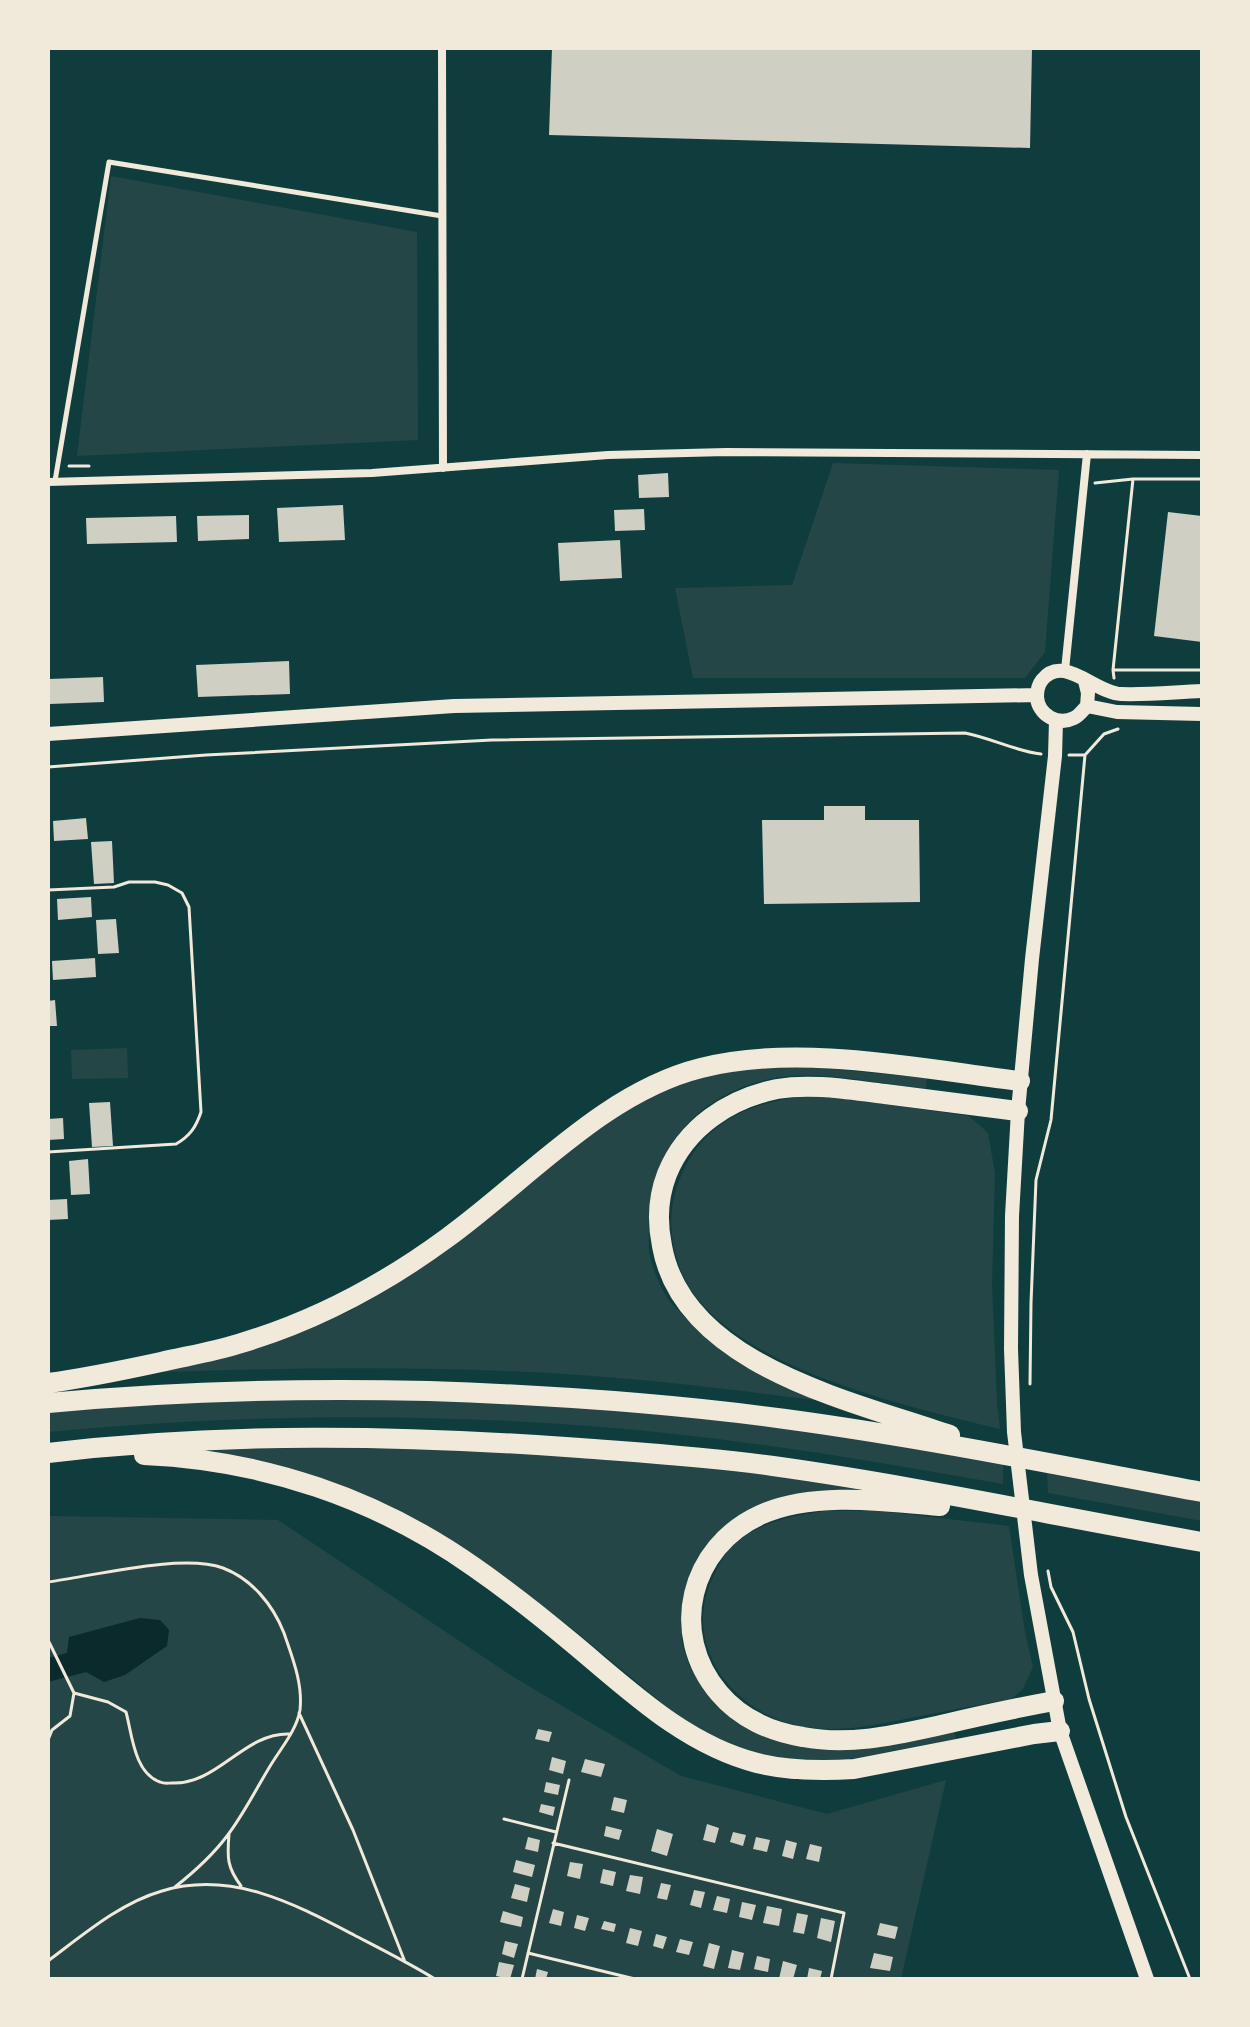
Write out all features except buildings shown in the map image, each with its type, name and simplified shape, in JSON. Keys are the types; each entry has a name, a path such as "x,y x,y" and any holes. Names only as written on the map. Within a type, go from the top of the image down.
{"highway":[{"path":"48,1383 216,1350 283,1329 346,1301 428,1252 588,1126 626,1100 698,1068 747,1060 802,1058 883,1064 1020,1081"},
{"path":"1003,1454 813,1389 737,1350 701,1322 672,1282 663,1252 659,1214 668,1174 677,1154 710,1118 735,1102 757,1094 811,1087 1018,1111"},
{"path":"48,1403 181,1393 305,1389 516,1394 638,1403 784,1419 1003,1454 1202,1492"},
{"path":"48,1455 166,1442 265,1439 400,1438 539,1445 772,1466 1202,1542"},
{"path":"48,1455 124,1454 201,1460 283,1475 363,1504 437,1543 473,1567 665,1718 707,1743 755,1763 799,1770 854,1769 1060,1731"},
{"path":"1054,1701 863,1740 820,1739 779,1732 756,1722 727,1700 707,1676 696,1655 691,1611 702,1568 728,1535 744,1523 786,1506 809,1502 896,1502 942,1506 1061,1524 1157,1534"}],"street":[{"path":"442,48 443,468"},
{"path":"51,482 357,474 608,455 726,452 1202,455"},
{"path":"1065,670 1087,454"},
{"path":"1085,681 1087,706 1074,718 1056,721 1040,709 1037,695 1039,685 1056,671 1073,672 1085,681 1117,694 1202,691"},
{"path":"48,734 454,706 1037,695"},
{"path":"1087,706 1117,712 1202,714"},
{"path":"1056,721 1055,756 1020,1081 1012,1216 1011,1377 1018,1479 1031,1575 1060,1731 1147,1979"}],"lane":[{"path":"51,482 57,465 109,162 442,216"}],"path":[{"path":"57,465 96,467"},
{"path":"1084,484 1133,479 1202,479"},
{"path":"1117,694 1113,670 1133,479"},
{"path":"1113,670 1202,670"},
{"path":"1116,729 1117,712"},
{"path":"1030,1380 1036,1180 1051,1120 1085,755 1104,734 1124,729"},
{"path":"48,767 492,740 965,733 983,736 1030,753 1085,755"},
{"path":"48,890 155,882 182,893 189,907 201,1112 195,1128 176,1144 48,1152"},
{"path":"48,1582 145,1566 184,1563 206,1564 230,1572 255,1588 279,1621 298,1676 299,1713 353,1830 405,1962"},
{"path":"1048,1572 1051,1587 1073,1632 1089,1699 1126,1817 1190,1979"},
{"path":"48,1740 52,1730 70,1716 74,1693 49,1642"},
{"path":"74,1693 108,1702 126,1712 135,1751 145,1771 160,1783 184,1784 214,1771 251,1744 277,1734 290,1734"},
{"path":"175,1887 206,1860 229,1834 290,1734 299,1713"},
{"path":"522,1979 569,1780"},
{"path":"504,1819 556,1832"},
{"path":"229,1834 228,1865 242,1888"},
{"path":"553,1843 844,1913 831,1979"},
{"path":"48,1961 94,1926 159,1892 175,1887 220,1886 242,1888 287,1901 435,1979"},
{"path":"528,1953 635,1979"}],"shaded area":[{"path":"111,176 417,232 418,440 77,456"},
{"path":"833,463 1059,470 1045,652 1025,678 693,678 675,588 792,585"},
{"path":"127,1048 128,1078 72,1079 71,1050"},
{"path":"811,1067 927,1078 926,1089 810,1076 775,1078 747,1085 700,1112 681,1131 656,1177 650,1204 649,1251 657,1277 669,1300 693,1326 726,1353 762,1374 821,1401 651,1381 500,1371 354,1368 160,1372 257,1348 348,1312 447,1249 605,1124 639,1103 665,1089 692,1080 726,1071"},
{"path":"802,1097 834,1097 969,1116 988,1133 995,1173 992,1285 1000,1429 880,1398 795,1366 756,1347 723,1324 688,1285 674,1249 671,1217 678,1184 690,1158 715,1129 730,1119 763,1104"},
{"path":"341,1398 595,1409 761,1425 1003,1464 1003,1484 716,1439 519,1422 440,1418 283,1418 48,1432 48,1412 226,1400"},
{"path":"256,1447 458,1448 772,1475 866,1491 758,1506 723,1528 706,1546 688,1578 681,1621 682,1643 689,1665 714,1701 772,1739 954,1731 956,1739 856,1758 816,1762 771,1757 737,1746 702,1731 673,1712 569,1626 449,1540 197,1450"},
{"path":"1047,1473 1202,1502 1202,1521 1048,1493"},
{"path":"826,1511 879,1511 1009,1526 1033,1667 1023,1689 1011,1699 839,1729 810,1728 772,1717 734,1691 709,1653 704,1631 704,1608 718,1567 727,1552 748,1534 772,1522"},
{"path":"48,1516 278,1520 515,1678 681,1776 827,1814 946,1780 901,1979 48,1979"},
{"path":"140,1618 160,1620 169,1630 167,1646 125,1675 104,1682 86,1672 48,1682 48,1658 67,1653 69,1637"}]}
